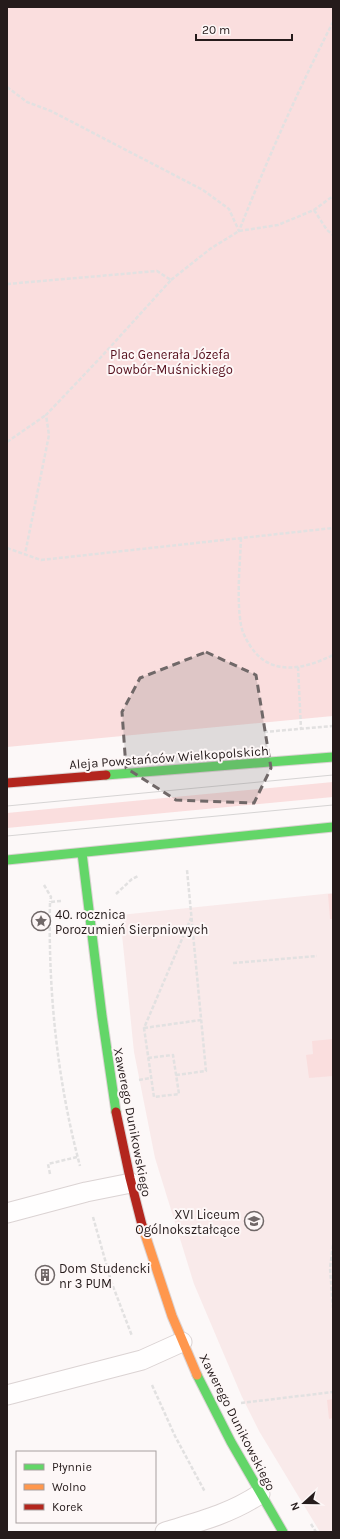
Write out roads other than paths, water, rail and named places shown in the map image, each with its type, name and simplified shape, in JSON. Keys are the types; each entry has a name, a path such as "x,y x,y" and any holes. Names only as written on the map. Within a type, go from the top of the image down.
{"street":[{"name":"Aleja Powstańców Wielkopolskich","path":"7,783 333,757"},
{"path":"7,860 82,853 169,842 333,827"},
{"name":"Xawerego Dunikowskiego","path":"82,853 111,1091 131,1183 145,1236 160,1284 182,1342 260,1494 283,1532"}],"lane":[{"path":"7,1213 86,1192 131,1183"},
{"path":"7,1395 142,1360 182,1342"},
{"path":"165,1532 218,1516 260,1494"}],"tram line":[{"path":"7,806 333,775"},
{"path":"7,836 333,805"}],"place":[{"name":"40. rocznica Porozumień Sierpniowych","path":"41,921"},
{"name":"XVI Liceum Ogólnokształcące","path":"254,1221"},
{"name":"Dom Studencki nr 3 PUM","path":"45,1275"}],"park label":[{"name":"Plac Generała Józefa Dowbór-Muśnickiego","path":"170,362"}]}
